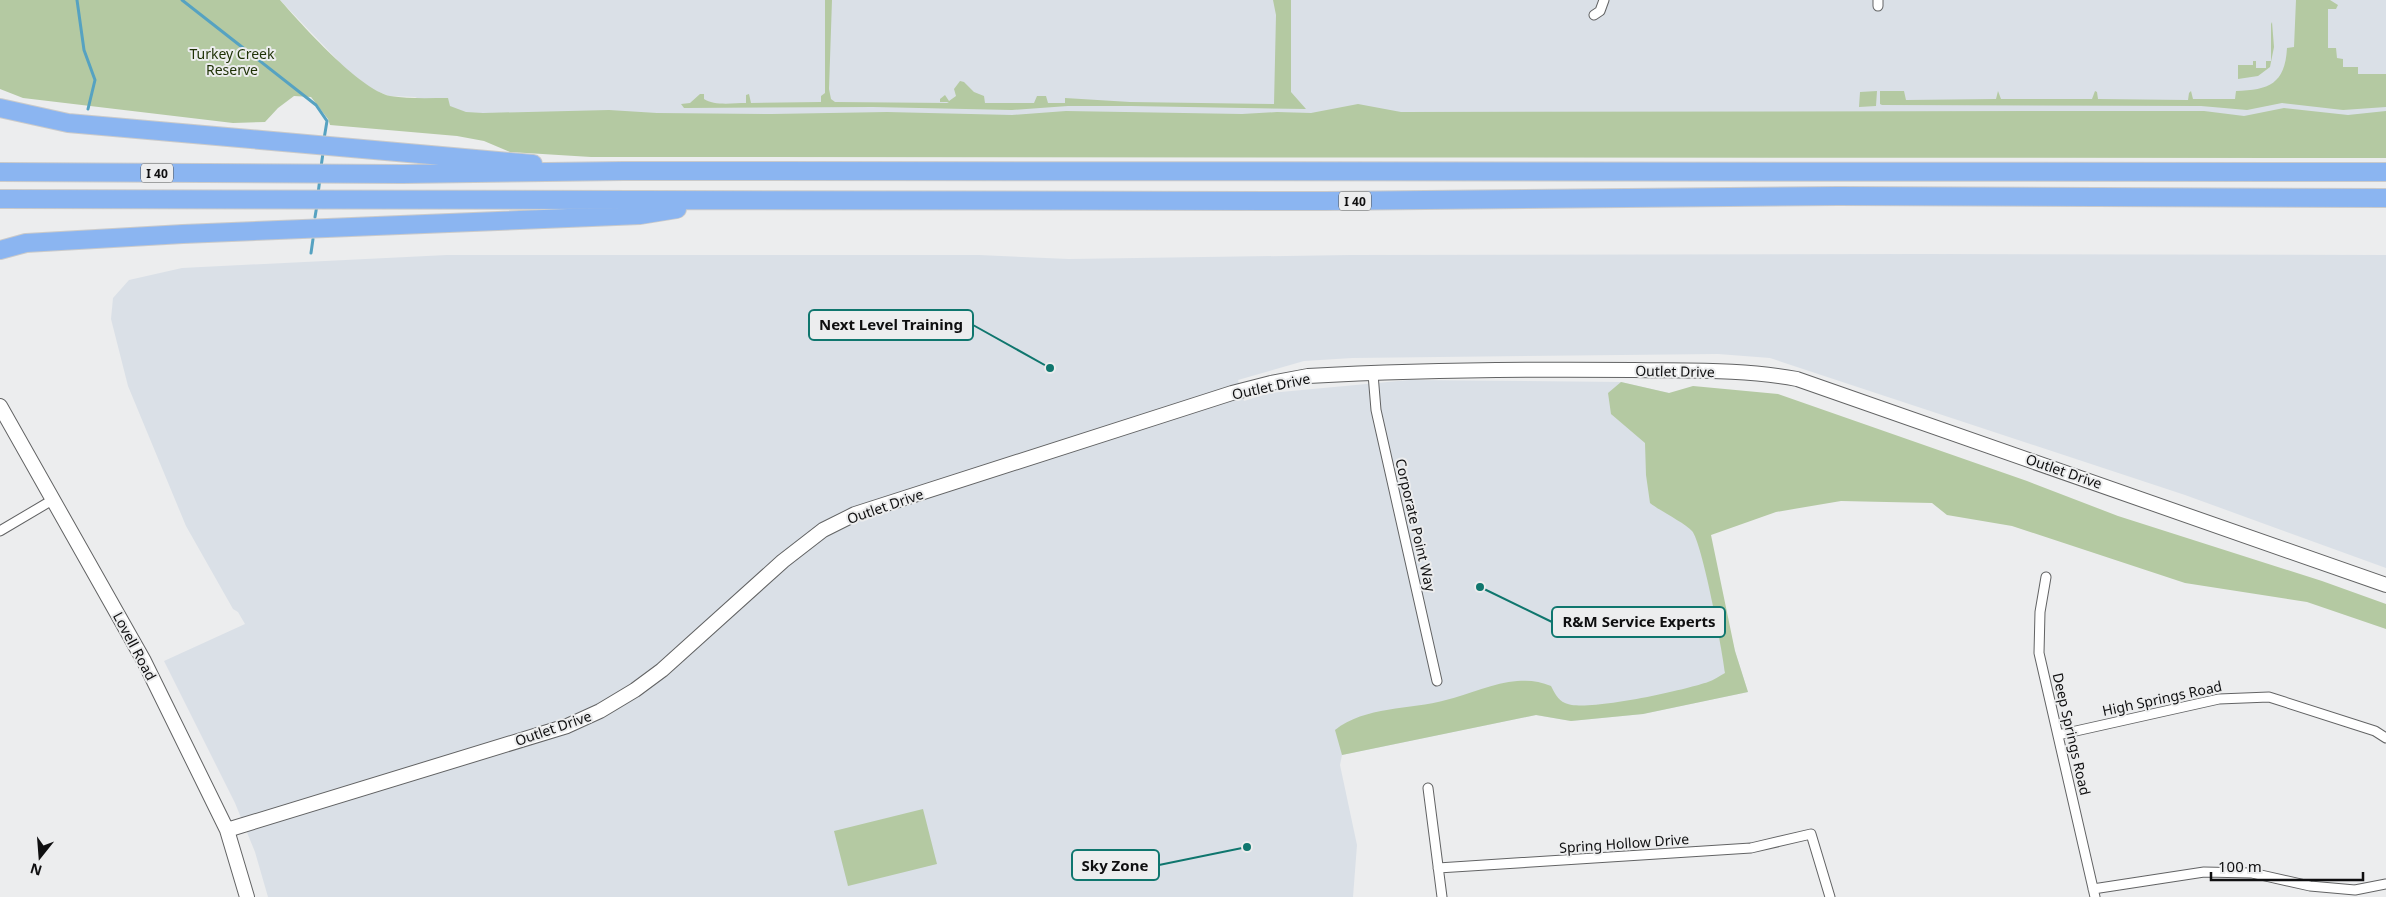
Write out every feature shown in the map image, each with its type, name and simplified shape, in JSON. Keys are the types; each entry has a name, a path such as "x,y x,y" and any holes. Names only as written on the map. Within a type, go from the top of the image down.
{"highway":[{"path":"0,108 68,123 623,171"},
{"name":"I 40","path":"0,172 320,174 623,171 2386,172"},
{"name":"I 40","path":"0,199 1325,201 1838,196 2386,198"},
{"path":"0,250 26,243 263,230 640,215 737,200"},
{"path":"0,257 26,243"}],"street":[{"path":"1594,15 1600,12 1605,4 1604,0"},
{"name":"Outlet Drive","path":"226,830 568,726 600,711 662,670 783,561 822,530 855,514 1249,388 1308,376 1602,370 1744,372 1797,379 2386,585"},
{"name":"Corporate Point Way","path":"1373,374 1376,410 1437,681"},
{"name":"Lovell Road","path":"0,406 144,661 226,830 247,897"},
{"path":"0,531 54,499"},
{"name":"Deep Springs Road","path":"2046,577 2040,612 2039,653 2094,893"},
{"name":"High Springs Road","path":"2058,735 2219,699 2268,697 2375,731 2386,738"},
{"path":"1428,788 1442,897"},
{"name":"Spring Hollow Drive","path":"1438,868 1751,848 1811,834 1830,897"},
{"path":"2094,893 2204,872 2252,873 2310,886 2355,890 2386,884"}],"shaded area":[{"path":"280,0 2386,0 2386,118 456,117 415,97 389,96 372,89 349,72"},
{"path":"447,255 979,255 1069,259 1350,255 2386,255 2386,568 2185,495 1770,358 1718,354 1352,358 1304,361 1238,380 1244,401 1270,393 1409,380 1621,382 1669,393 1735,651 1748,692 1643,714 1571,721 1536,715 1342,755 1340,765 1357,845 1353,897 268,897 255,852 235,803 164,661 245,624 238,612 233,609 186,526 128,386 111,319 113,298 129,280 182,268"}],"green space":[{"name":"Turkey Creek Reserve","path":"0,0 280,0 332,55 363,82 377,91 397,97 448,98 450,106 466,112 609,110 657,113 887,112 1012,115 1066,111 1242,114 1311,113 1358,104 1401,112 2204,111 2244,116 2284,108 2348,115 2386,111 2386,158 591,157 510,152 484,141 457,136 330,125 328,119 311,97 294,96 278,108 265,122 233,123 23,98 0,89"},
{"path":"825,0 832,0 829,89 831,99 835,102 947,103 949,102 940,102 940,99 945,95 949,101 956,96 954,89 960,81 964,82 974,92 984,96 985,103 1034,103 1037,96 1046,96 1048,103 1065,103 1065,98 1130,102 1274,104 1276,15 1273,0 1291,0 1291,92 1306,109 1131,106 1068,106 1012,110 873,107 684,108 681,104 690,103 700,94 704,94 704,99 708,101 730,104 746,103 746,95 749,94 751,103 821,102 821,96 825,93"},
{"path":"2296,0 2330,0 2338,5 2336,9 2328,9 2328,48 2336,48 2337,58 2343,59 2343,67 2358,67 2358,74 2386,74 2386,107 2343,110 2282,103 2247,110 2201,106 1880,104 1880,91 1904,91 1906,100 1996,99 1998,91 2001,99 2092,99 2095,91 2097,92 2098,99 2188,100 2191,91 2193,99 2235,99 2236,91 2258,89 2273,83 2279,77 2286,60 2287,48 2294,47"},
{"path":"2272,22 2274,47 2270,67 2258,76 2238,79 2238,65 2253,65 2253,61 2256,61 2256,68 2266,68 2266,61 2271,61"},
{"path":"1877,91 1876,106 1859,107 1860,92"},
{"path":"1621,382 1669,393 1693,386 1778,394 2027,481 2118,516 2322,581 2386,604 2386,629 2307,602 2185,583 2012,526 1947,515 1932,503 1841,501 1776,512 1711,535 1735,651 1748,692 1643,714 1571,721 1536,715 1342,755 1335,730 1347,722 1374,713 1446,700 1509,682 1539,682 1551,686 1558,698 1565,703 1592,705 1613,703 1679,690 1708,682 1725,673 1712,599 1696,539 1689,528 1650,503 1646,475 1645,443 1611,414 1608,393"},
{"path":"923,809 937,864 848,886 834,831"}],"waterway":[{"path":"77,0 84,50 95,80 88,109"},
{"path":"182,0 316,105 327,121 324,139"},
{"path":"321,167 323,153"},
{"path":"318,194 320,178"},
{"path":"315,217 317,205"},
{"path":"311,253 313,239"}],"place":[{"name":"Next Level Training","path":"1050,368"},
{"name":"R&M Service Experts","path":"1480,587"},
{"name":"Sky Zone","path":"1247,847"}]}
